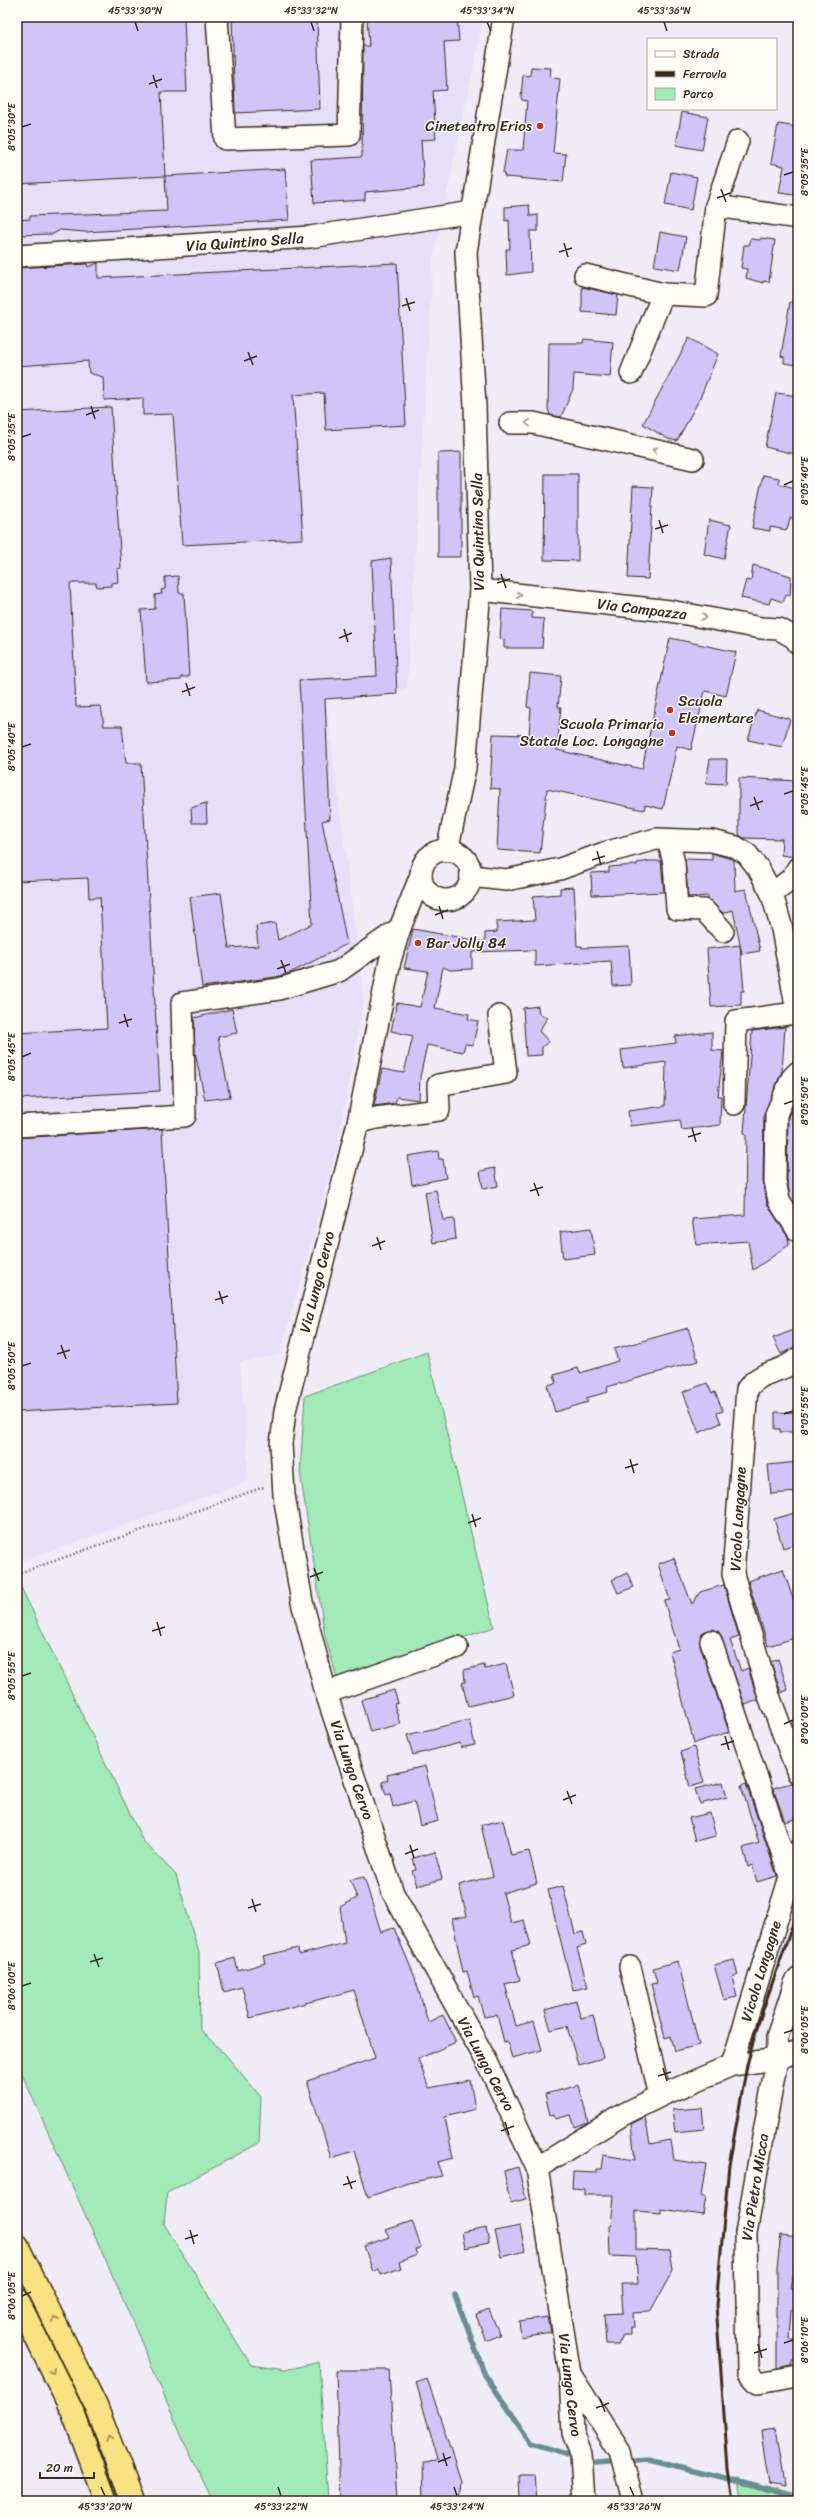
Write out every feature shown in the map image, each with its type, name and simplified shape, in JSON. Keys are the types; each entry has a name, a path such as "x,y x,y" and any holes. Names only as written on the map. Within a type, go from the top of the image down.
{"highway":[{"path":"17,2245 96,2406 133,2501"},
{"path":"17,2299 73,2413 106,2501"}],"street":[{"path":"217,17 225,139 349,136 352,17"},
{"name":"Via Quintino Sella","path":"447,850 465,768 480,590 475,406 466,252 488,128 504,17"},
{"path":"585,275 663,294 706,296 716,206 738,141"},
{"path":"716,206 798,218"},
{"name":"Via Quintino Sella","path":"17,256 310,237 472,212"},
{"path":"630,373 663,294"},
{"path":"510,423 532,423 693,458"},
{"name":"Via Campazza","path":"480,590 670,611 761,628 779,629 797,635"},
{"path":"471,876 506,880 560,869 604,853 656,839 712,841 736,847 748,854 755,863 772,894 782,929 797,1014 736,1020 734,1104"},
{"path":"668,840 674,864 677,908 704,910 723,931"},
{"path":"409,905 452,900 466,891 471,876 467,861 455,852 447,850 432,855 426,860 421,875 422,883 430,895 444,900"},
{"path":"772,894 791,879 798,868"},
{"name":"Via Lungo Cervo","path":"421,875 400,928 390,961 358,1122 285,1412 281,1444 282,1480 302,1602 326,1693 394,1893 486,2060 537,2168 570,2374 573,2433 582,2461 584,2501"},
{"path":"17,1126 185,1116 182,1004 279,989 340,971 400,928"},
{"path":"358,1122 439,1110 438,1085 506,1073 499,1016"},
{"path":"798,1072 792,1078 776,1114 775,1181 779,1201 798,1231"},
{"name":"Vicolo Longagne","path":"798,1358 793,1363 755,1378 747,1389 733,1574 769,1696 798,1773"},
{"path":"711,1641 790,1876"},
{"path":"326,1693 456,1647"},
{"name":"Vicolo Longagne","path":"732,2066 798,1851"},
{"path":"630,1967 660,2096"},
{"name":"Via Pietro Micca","path":"798,1979 795,1983 777,2037 777,2059 746,2234 748,2372 758,2383 798,2376"},
{"path":"537,2168 622,2115 660,2096 732,2066 777,2059 798,2051"},
{"path":"570,2374 620,2452 627,2472 633,2501"},
{"path":"582,2461 590,2439 604,2427"}],"path":[{"path":"17,1574 282,1480"}],"shaded area":[{"path":"17,17 482,17 481,31 433,260 407,690 326,699 364,1000 337,1148 280,1355 240,1362 249,1481 17,1563"}],"green space":[{"path":"427,1352 494,1627 338,1681 325,1636 300,1472 305,1396"},
{"path":"17,1579 143,1841 176,1875 199,1953 200,2030 225,2054 261,2097 259,2143 167,2193 164,2224 251,2365 285,2370 319,2362 328,2501 213,2501 185,2444 118,2288 17,2063"},
{"path":"738,2478 798,2495 798,2501 741,2501"}],"building":[{"path":"17,17 184,17 187,92 161,92 165,176 17,184"},
{"path":"232,17 317,17 320,109 235,113"},
{"path":"367,17 457,17 459,41 444,42 447,90 433,91 436,139 421,140 424,187 365,192 365,200 314,203 311,160 362,157 363,46 369,46"},
{"name":"Cineteatro Erios","path":"531,67 551,68 550,77 560,79 553,153 566,154 563,182 505,177 503,172 507,150 523,150 527,101 522,100 521,97 523,75 530,76"},
{"path":"682,112 708,117 702,150 676,145"},
{"path":"778,124 798,127 798,176 795,195 779,193 784,166 771,163"},
{"path":"285,169 289,220 85,232 60,230 53,234 17,235 17,220 30,219 30,216 167,211 165,176"},
{"path":"671,172 697,177 691,210 665,205"},
{"path":"529,205 530,216 538,215 538,231 530,231 531,272 507,275 506,249 510,249 509,220 505,221 505,207"},
{"path":"660,232 686,237 680,270 654,266"},
{"path":"761,238 775,240 769,282 763,281 763,283 746,278 747,269 741,268 744,245 749,245 750,239 760,240"},
{"path":"98,263 98,278 397,263 406,425 326,430 324,393 293,395 303,539 182,545 173,414 143,415 143,398 104,400 103,377 89,373 88,361 17,366 17,268 87,264 88,267"},
{"path":"582,287 618,295 616,315 582,312"},
{"path":"790,302 798,302 798,365 784,363 784,357 781,356"},
{"path":"689,338 718,354 700,398 677,441 668,439 643,424"},
{"path":"584,339 613,342 610,377 574,374 573,389 561,417 550,415 548,409 549,343 583,343"},
{"path":"776,393 798,396 798,439 795,454 765,447"},
{"path":"111,407 121,568 117,569 118,582 111,583 111,586 97,587 96,583 70,583 76,707 101,706 104,726 122,726 126,763 141,763 160,1091 17,1099 17,1033 107,1028 100,897 89,898 88,878 17,881 17,412"},
{"path":"461,452 461,557 438,557 438,453"},
{"path":"545,474 578,474 578,561 544,560"},
{"path":"763,475 779,478 779,484 795,488 794,500 797,501 794,518 790,518 787,530 770,527 770,531 752,528"},
{"path":"633,486 653,487 648,579 628,578"},
{"path":"709,520 731,525 724,559 704,554"},
{"path":"391,558 397,694 325,699 330,819 322,821 347,944 290,973 276,977 202,987 190,897 221,893 229,948 258,946 256,926 275,923 278,940 312,924 299,680 377,676 372,561"},
{"path":"753,565 791,576 790,596 786,595 783,602 771,598 769,604 741,598 746,580 751,581"},
{"path":"178,576 179,593 184,593 189,677 181,677 181,680 146,682 141,610 155,609 155,595 162,594 161,590 165,589 165,577"},
{"path":"502,609 532,611 532,618 544,619 542,648 504,648 504,640 500,639"},
{"path":"670,638 736,652 726,696 705,691 691,750 677,746 663,809 645,805 644,810 547,789 540,853 497,850 500,789 490,788 493,734 529,735 531,708 527,707 530,673 561,676 558,707 561,707 557,750 642,769"},
{"path":"757,710 790,719 782,747 748,740"},
{"path":"710,759 727,759 726,784 706,783"},
{"path":"739,778 798,781 796,857 781,855 782,839 744,838 739,835"},
{"path":"206,803 207,823 192,823 191,808"},
{"path":"712,853 734,860 735,891 746,889 760,951 742,954 733,910 723,913 708,899 708,896 688,897 685,859 712,860"},
{"path":"661,861 664,892 592,895 591,873 609,872 609,867 637,865 637,863"},
{"path":"574,887 577,946 582,946 582,948 629,946 631,985 613,986 611,961 535,966 535,950 472,952 472,969 450,970 443,967 435,1008 469,1014 468,1019 478,1021 473,1045 465,1044 463,1052 427,1045 420,1077 419,1100 397,1097 395,1103 374,1106 382,1069 404,1073 413,1036 391,1031 397,1003 420,1007 428,971 404,968 413,929 485,942 485,933 497,932 496,922 535,920 533,896 560,894 560,888"},
{"path":"740,945 744,991 741,991 741,1005 711,1007 707,949"},
{"path":"538,1006 539,1014 547,1018 539,1031 549,1042 542,1047 542,1055 526,1056 523,1008"},
{"path":"232,1009 237,1033 218,1037 230,1097 205,1100 195,1052 194,1018"},
{"path":"785,1027 782,1071 764,1114 763,1181 767,1204 788,1237 789,1245 753,1270 748,1241 696,1245 692,1219 745,1215 746,1134 744,1133 752,1031"},
{"path":"712,1032 712,1050 723,1051 718,1096 721,1096 720,1125 682,1130 680,1120 630,1126 628,1111 665,1106 666,1062 623,1068 621,1050 676,1043 675,1036"},
{"path":"798,1096 798,1204 795,1204 790,1196 787,1180 788,1117"},
{"path":"162,1129 177,1403 17,1412 17,1138"},
{"path":"438,1151 439,1159 443,1159 446,1178 412,1185 408,1156"},
{"path":"495,1168 498,1186 483,1189 480,1171"},
{"path":"436,1190 443,1220 454,1219 456,1239 433,1243 425,1192"},
{"path":"591,1228 595,1255 563,1259 560,1232"},
{"path":"688,1328 698,1361 607,1387 608,1392 586,1398 588,1402 555,1412 547,1385 556,1383 554,1375 578,1368 580,1373 618,1361 614,1349"},
{"path":"794,1330 798,1346 781,1354 773,1338"},
{"path":"707,1383 712,1393 715,1392 723,1411 717,1413 721,1423 699,1433 683,1392"},
{"path":"775,1412 798,1413 798,1432 780,1432 780,1429 775,1429"},
{"path":"798,1462 798,1492 771,1494 768,1465"},
{"path":"798,1512 798,1543 783,1548 774,1519"},
{"path":"674,1558 692,1604 700,1592 724,1585 739,1637 730,1640 741,1671 748,1668 758,1700 745,1705 719,1632 713,1629 702,1633 700,1645 729,1732 694,1743 670,1652 679,1649 664,1601 670,1600 658,1564"},
{"path":"783,1569 798,1614 798,1637 768,1646 748,1581"},
{"path":"627,1573 634,1587 618,1593 612,1580"},
{"path":"778,1659 788,1690 781,1693 771,1662"},
{"path":"506,1664 514,1695 468,1706 462,1683 465,1682 464,1670 484,1665 485,1669"},
{"path":"394,1690 398,1703 394,1704 400,1724 370,1732 361,1700"},
{"path":"469,1720 475,1745 461,1748 460,1743 413,1755 407,1735"},
{"path":"694,1747 704,1783 690,1787 681,1752"},
{"path":"425,1766 438,1821 420,1826 414,1801 393,1807 390,1794 386,1795 382,1782 388,1780 387,1775"},
{"path":"723,1782 727,1797 700,1804 695,1789"},
{"path":"791,1783 798,1785 798,1815 794,1816 794,1819 785,1822 773,1788"},
{"path":"746,1784 777,1876 757,1882 752,1865 748,1867 743,1848 759,1843 741,1786"},
{"path":"710,1813 716,1836 695,1841 689,1818"},
{"path":"503,1820 511,1855 529,1851 537,1883 503,1893 511,1923 524,1920 531,1945 512,1950 520,1980 505,1984 516,2026 534,2021 542,2050 512,2058 507,2041 504,2042 497,2015 484,2017 478,1996 474,1997 467,1971 463,1972 452,1919 467,1916 459,1885 493,1876 481,1825"},
{"path":"435,1852 442,1879 417,1886 412,1871 416,1870 413,1858"},
{"path":"364,1877 381,1932 394,1928 414,1975 428,2022 443,2015 456,2042 418,2059 429,2088 470,2080 475,2109 445,2117 453,2158 437,2162 442,2176 408,2183 368,2197 354,2151 331,2158 307,2081 375,2058 354,1990 250,2018 242,1987 224,1992 217,1963 235,1958 238,1971 265,1963 263,1956 298,1948 299,1955 345,1943 340,1907 357,1898 350,1880"},
{"path":"563,1886 575,1934 583,1932 586,1945 577,1948 588,1987 573,1990 548,1890"},
{"path":"734,1960 738,1975 732,1977 737,1997 724,2000 714,1965"},
{"path":"678,1961 699,2045 675,2051 671,2036 665,2038 651,1984 657,1983 653,1968"},
{"path":"576,2001 581,2018 593,2015 603,2058 578,2065 567,2026 551,2030 545,2010"},
{"path":"579,2085 588,2122 575,2127 571,2115 555,2119 554,2114 550,2115 545,2094"},
{"path":"702,2108 704,2129 675,2132 672,2110"},
{"path":"645,2117 650,2144 671,2140 674,2160 706,2165 701,2195 706,2197 703,2215 661,2209 661,2213 636,2211 636,2250 670,2251 673,2270 650,2312 633,2313 634,2327 630,2327 630,2335 623,2335 618,2345 606,2345 604,2314 623,2313 621,2284 638,2284 636,2257 610,2256 609,2226 611,2226 614,2195 584,2195 584,2189 572,2188 573,2172 596,2173 596,2169 601,2169 603,2155 635,2160 631,2124"},
{"path":"518,2167 526,2199 510,2203 504,2171"},
{"path":"412,2221 421,2247 415,2250 417,2255 399,2262 401,2268 381,2275 379,2269 373,2272 364,2246 389,2237 386,2230"},
{"path":"520,2226 525,2251 501,2257 495,2231"},
{"path":"486,2227 489,2243 465,2248 462,2232"},
{"path":"781,2235 798,2237 798,2258 795,2258 790,2288 798,2288 798,2309 792,2309 790,2339 798,2339 798,2360 791,2361 791,2365 777,2368 777,2266"},
{"path":"489,2310 500,2335 486,2341 476,2315"},
{"path":"548,2317 551,2332 521,2337 519,2321"},
{"path":"336,2370 389,2370 397,2501 340,2501"},
{"path":"427,2378 461,2481 459,2500 424,2500 423,2462 438,2461 416,2382"},
{"path":"776,2428 785,2486 770,2483 766,2461 762,2430"},
{"path":"519,2475 535,2475 537,2501 520,2501"}],"waterway":[{"path":"455,2295 485,2375 532,2443 576,2457"},
{"path":"586,2460 596,2463 649,2459 750,2484 798,2499"}],"railway":[{"path":"733,2501 728,2469 716,2305 729,2165 747,2065 757,2027 798,1909"}],"place":[{"name":"Cineteatro Erios","path":"540,126"},
{"name":"Scuola Elementare","path":"670,710"},
{"name":"Scuola Primaria Statale Loc. Longagne","path":"672,733"},
{"name":"Bar Jolly 84","path":"418,943"}]}
